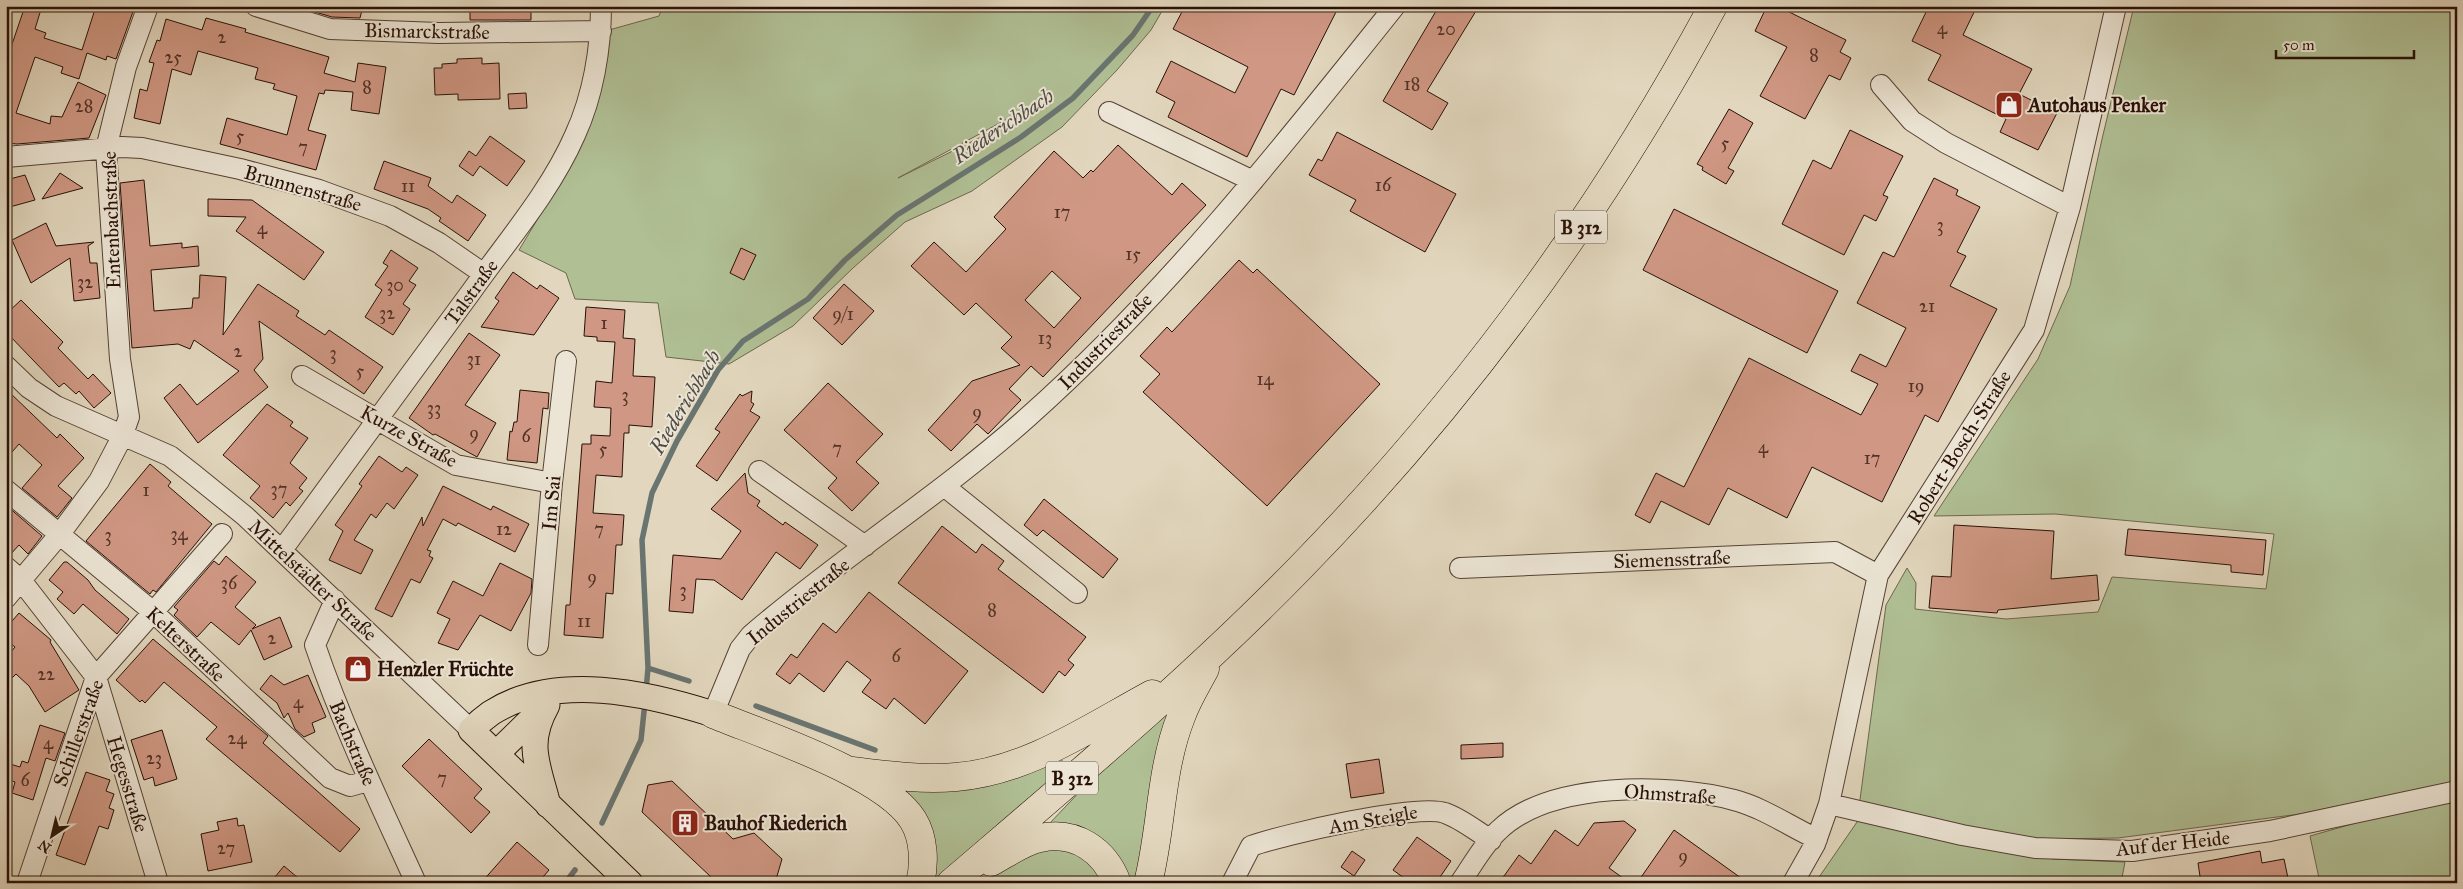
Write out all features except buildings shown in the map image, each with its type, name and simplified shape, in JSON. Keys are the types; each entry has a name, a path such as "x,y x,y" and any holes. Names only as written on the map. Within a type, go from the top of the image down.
{"highway":[{"name":"B 312","path":"951,882 1213,653 1300,569 1425,431 1540,284 1616,172 1647,123 1713,6"},
{"path":"1148,883 1155,855 1172,748 1181,717 1213,653"},
{"path":"852,771 922,777 956,777 1015,765 1044,753 1191,673"},
{"path":"713,714 852,771 891,797 913,820 922,846 920,883"},
{"path":"951,882 1039,838 1058,836 1081,841 1096,850 1111,867 1117,883"}],"main road":[{"path":"471,730 490,714 520,700 556,692 594,689 664,699 713,714"},
{"path":"496,754 517,731 547,705 574,691"},
{"path":"547,705 534,735 534,750 548,805"},
{"name":"Mittelstädter Straße","path":"471,730 630,883"}],"street":[{"name":"Entenbachstraße","path":"6,598 13,573 59,535 99,481 122,437 129,417 120,359 106,149 126,67 148,6"},
{"name":"Bismarckstraße","path":"256,6 330,29 438,33 601,31"},
{"name":"Talstraße","path":"282,550 548,186 576,133 596,64 601,31 601,6"},
{"name":"Industriestraße","path":"713,714 737,656 751,635 998,443 1060,388 1156,289 1253,182 1395,6"},
{"name":"Robert-Bosch-Straße","path":"1793,883 1816,839 1829,804 1878,575 2034,330 2070,207 2116,6"},
{"path":"1880,85 1912,121 1939,139 2070,207"},
{"path":"1109,112 1253,182"},
{"name":"Brunnenstraße","path":"6,157 106,149 142,148 170,152 319,190 357,202 419,231 484,274"},
{"name":"Im Sai","path":"538,645 552,484 566,361"},
{"name":"Mittelstädter Straße","path":"6,366 29,388 56,406 122,437 170,456 245,516 471,730"},
{"name":"Kurze Straße","path":"302,376 456,465 552,484"},
{"name":"Industriestraße","path":"759,471 865,546"},
{"path":"944,486 1078,593"},
{"name":"Kelterstraße","path":"6,490 152,611 330,778 350,786 368,781"},
{"name":"Schillerstraße","path":"27,883 96,677 152,611 222,534"},
{"name":"Siemensstraße","path":"1460,568 1834,552 1878,575"},
{"name":"Hegesstraße","path":"13,573 96,677 158,883"},
{"name":"Bachstraße","path":"334,600 315,645 332,696 368,781 416,883"},
{"name":"Ohmstraße","path":"1460,883 1497,831 1512,820 1557,800 1607,790 1642,788 1735,800 1767,812 1816,839"},
{"name":"Auf der Heide","path":"1829,804 1962,835 2035,848 2132,851 2270,832 2457,791"},
{"name":"Am Steigle","path":"1232,883 1251,846 1272,838 1429,809 1445,813 1491,840"}],"green space":[{"path":"663,6 1165,6 1151,30 1117,70 1062,127 972,191 905,222 853,268 793,326 729,364 666,357 658,303 575,299 566,273 519,250 575,157 609,30 659,16","holes":["1022,111 981,137 898,178"]},
{"path":"2134,6 2457,6 2457,781 2300,814 2118,838 2044,839 2052,859 2125,862 2121,883 1815,883 1857,822 1886,605 1907,568 1916,583 1915,609 2006,619 2098,612 2112,577 2266,589 2274,534 2055,514 1934,516 2038,359 2070,286 2102,139"},
{"path":"1169,710 1139,883 1126,883 1048,825 1088,783"},
{"path":"1059,757 1065,764 1029,802 935,883 928,883 896,784"},
{"path":"2457,794 2457,883 2320,883 2310,836"},
{"path":"1056,847 1083,854 1108,883 984,883 1025,853"}],"waterway":[{"name":"Riederichbach","path":"646,691 648,668 642,540 652,493 677,441 718,370 743,341 808,299 845,260 897,215 1021,137 1073,98 1133,35 1153,6"},
{"path":"648,668 689,681"},
{"name":"Riederichbach","path":"602,823 641,740 645,702"},
{"path":"756,706 875,750"},
{"name":"Riederichbach","path":"565,883 575,870"}],"place":[{"name":"Autohaus Penker","path":"2009,105"},
{"name":"Henzler Früchte","path":"358,669"},
{"name":"Bauhof Riederich","path":"685,823"}]}
